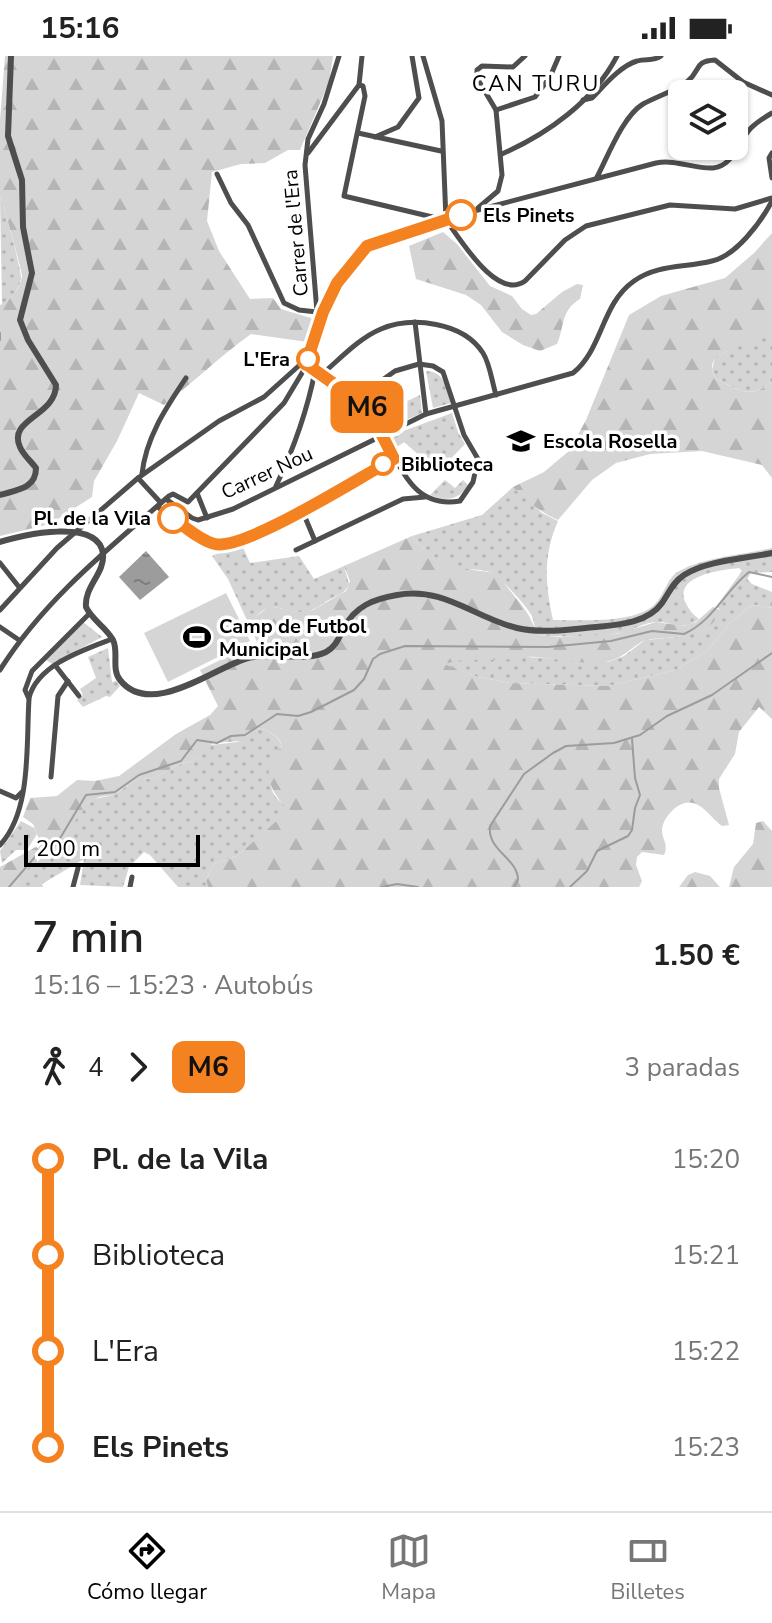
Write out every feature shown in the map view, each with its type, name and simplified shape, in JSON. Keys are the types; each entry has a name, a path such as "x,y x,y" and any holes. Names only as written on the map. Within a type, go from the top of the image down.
{"street":[{"path":"0,495 28,486 35,478 36,468 20,447 20,432 25,423 53,401 56,393 56,385 28,340 20,320 32,273 22,220 22,180 8,136 11,56"},
{"name":"Carrer de l'Era","path":"320,312 307,204 306,155 308,139 324,104 339,56"},
{"path":"306,155 359,85 362,56"},
{"path":"375,137 398,127 419,98 412,56"},
{"path":"423,56 442,121 446,220 494,280 509,286 520,285 565,240 586,226 670,205 735,209 772,200"},
{"path":"474,211 495,195 500,187 502,154 496,110 477,78 477,70 482,66 513,67 525,56"},
{"path":"496,110 527,101 538,94 559,56"},
{"path":"502,154 554,126 582,100 609,70 617,56"},
{"path":"582,100 592,98 635,61 656,60 661,56"},
{"path":"596,178 622,129 640,106 692,78 698,56"},
{"path":"698,65 704,60 715,60 743,82 772,95"},
{"path":"359,85 365,91 344,196 446,220"},
{"path":"0,670 19,640 103,553 173,494 188,502 284,403 306,365 320,312 337,283 367,246 474,211 664,161 709,168 721,166 730,159 750,128 772,113"},
{"path":"358,133 441,151"},
{"path":"772,153 769,158 772,178"},
{"path":"217,174 231,203 248,225 284,303 299,310 320,312"},
{"name":"Carrer Nou","path":"162,503 192,518 207,518 233,509 426,414 573,373 587,360 611,305 623,290 654,271 722,258 754,230 772,200"},
{"path":"276,487 296,445 318,373 380,329 415,322 443,325 468,337 484,354 496,395"},
{"path":"415,322 426,414"},
{"path":"296,550 403,499 426,497 447,503 460,501 473,482 478,459 464,435 443,372 433,366 419,364 395,371 357,398"},
{"path":"306,365 369,409 394,459 426,497"},
{"path":"1,605 74,532 140,476 219,421 264,397 306,365"},
{"path":"186,378 151,437 140,476 162,503 213,544 229,545 272,527 394,459"},
{"path":"197,493 207,518"},
{"path":"302,510 315,541"},
{"path":"0,542 39,532 74,532 94,541 103,553"},
{"path":"103,553 85,600 89,614 112,639 116,651 116,672 128,687 156,694 178,692 245,659 266,654 308,656 324,653 335,645 354,611 366,603 388,596 417,592 432,594 503,623 531,630 613,626 638,620 655,611 675,582 685,574 772,553"},
{"path":"0,563 19,587"},
{"path":"29,699 25,690 32,671 89,614"},
{"path":"0,627 19,640"},
{"path":"0,845 16,822 23,792 29,699 39,676 54,665 112,639"},
{"path":"54,665 79,696"},
{"path":"51,777 58,696 68,681"},
{"path":"0,791 19,800"},
{"path":"73,887 78,868"},
{"path":"130,887 132,877"}],"green space":[{"path":"5,56 333,56 329,82 300,150 288,150 265,163 241,164 212,172 207,221 219,251 250,299 273,298 281,309 314,319 308,342 251,334 164,405 139,393 94,481 92,497 50,524 0,536 0,305 14,294 22,276 0,196 0,120"},
{"path":"0,196 21,279 14,294 2,305"},
{"path":"443,232 457,244 490,286 512,296 531,315 562,292 577,284 583,285 580,299 566,314 557,344 540,351 523,345 502,332 481,305 466,295 416,279 409,246"},
{"path":"772,233 772,333 718,356 712,371 715,378 744,391 757,391 772,382 772,478 762,465 702,451 650,454 616,463 592,480 558,520 539,510 513,487 544,472 569,451 586,420 629,315 661,296 725,278"},
{"path":"772,333 772,382 750,392 715,378 712,370 715,357 755,337"},
{"path":"426,371 441,377 451,403 433,408"},
{"path":"420,395 422,413 385,429 378,415"},
{"path":"452,413 465,444 438,472 404,442 397,447 393,437 395,434"},
{"path":"445,480 455,488 463,480 468,485 451,498 430,495"},
{"path":"513,487 542,513 558,521 547,570 553,620 607,620 635,615 655,604 673,576 685,568 709,560 772,548 772,572 751,573 747,579 772,592 772,608 755,605 748,608 731,622 707,651 675,670 609,686 510,683 478,677 442,664 456,660 526,657 608,662 624,656 645,640 697,632 720,610 717,607 719,603 742,571 739,568 713,572 688,584 684,599 699,619 687,625 656,622 610,635 537,635 529,611 500,579 486,571 464,569 442,561 428,553 412,536 482,515"},
{"path":"412,536 443,562 499,575 525,610 537,635 617,634 656,622 684,626 696,622 713,607 720,610 716,619 701,631 651,639 607,662 530,657 444,664 478,677 510,683 609,686 675,670 707,651 731,622 748,608 755,605 772,608 772,719 759,707 739,732 735,754 719,779 729,825 722,826 701,806 689,802 675,808 662,827 666,848 664,855 642,852 637,857 636,865 642,881 639,887 208,887 206,880 214,864 237,856 289,810 276,795 269,780 271,763 282,746 281,742 257,728 241,741 213,743 193,761 178,765 155,778 137,779 114,795 87,803 66,835 31,864 13,887 0,887 0,867 41,844 33,824 23,817 30,798 57,796 77,780 95,781 119,776 176,734 210,715 218,706 200,670 257,642 245,616 257,616 269,606 298,612 313,610 346,591 350,581 344,566"},
{"path":"241,543 250,563 299,556 314,579 344,566 349,584 341,594 308,611 272,607 257,616 245,616 228,579 212,556"},
{"name":"Camp de Futbol Municipal","path":"226,593 250,641 168,682 144,633"},
{"path":"83,622 102,637 52,664 46,660"},
{"path":"108,648 112,682 116,681 120,686 110,697 83,707 77,700 83,695 80,689 96,678 88,657"},
{"path":"257,728 272,734 282,746 273,763 271,784 275,796 290,810 237,856 214,864 206,880 208,887 178,887 144,852 129,867 123,887 80,885 84,859 42,884 43,887 13,887 31,864 66,835 84,805 94,799 114,795 137,779 155,778 178,765 193,761 210,745 238,742"},
{"path":"21,821 34,828 37,834 27,850 16,850 2,863 0,851"},
{"path":"763,821 772,831 772,887 729,887 734,867 753,844 756,823"},
{"path":"695,872 710,876 720,887 679,887 688,875"}],"water":[{"path":"146,551 169,577 140,600 119,577"}],"waterway":[{"path":"0,333 0,340"},
{"path":"9,887 35,857 56,845 86,795 115,792 139,775 181,761 197,740 217,743 231,736 245,735 277,714 298,716 311,712 354,690 364,679 373,659 380,654 405,646 548,647 611,641 652,631 684,634 703,622 749,572 772,577"},
{"path":"514,887 518,880 517,872 493,842 490,826 524,774 566,746 614,743 640,735 667,716 712,695 772,653"},
{"path":"570,887 587,871 597,851 628,836 632,830 640,795 635,778 632,739"},
{"path":"382,887 397,884 418,887"}],"bus line":[{"name":"M6","path":"173,518 213,544 229,545 272,527 394,459 369,409 309,366 307,361 323,312 337,283 367,246 461,215"}],"place":[{"name":"Els Pinets","path":"461,215"},
{"name":"L'Era","path":"308,359"},
{"name":"Escola Rosella","path":"521,441"},
{"name":"Biblioteca","path":"383,464"},
{"name":"Pl. de la Vila","path":"173,518"},
{"name":"Camp de Futbol Municipal","path":"197,637"}],"district":[{"name":"CAN TURU","path":"536,84"}]}
